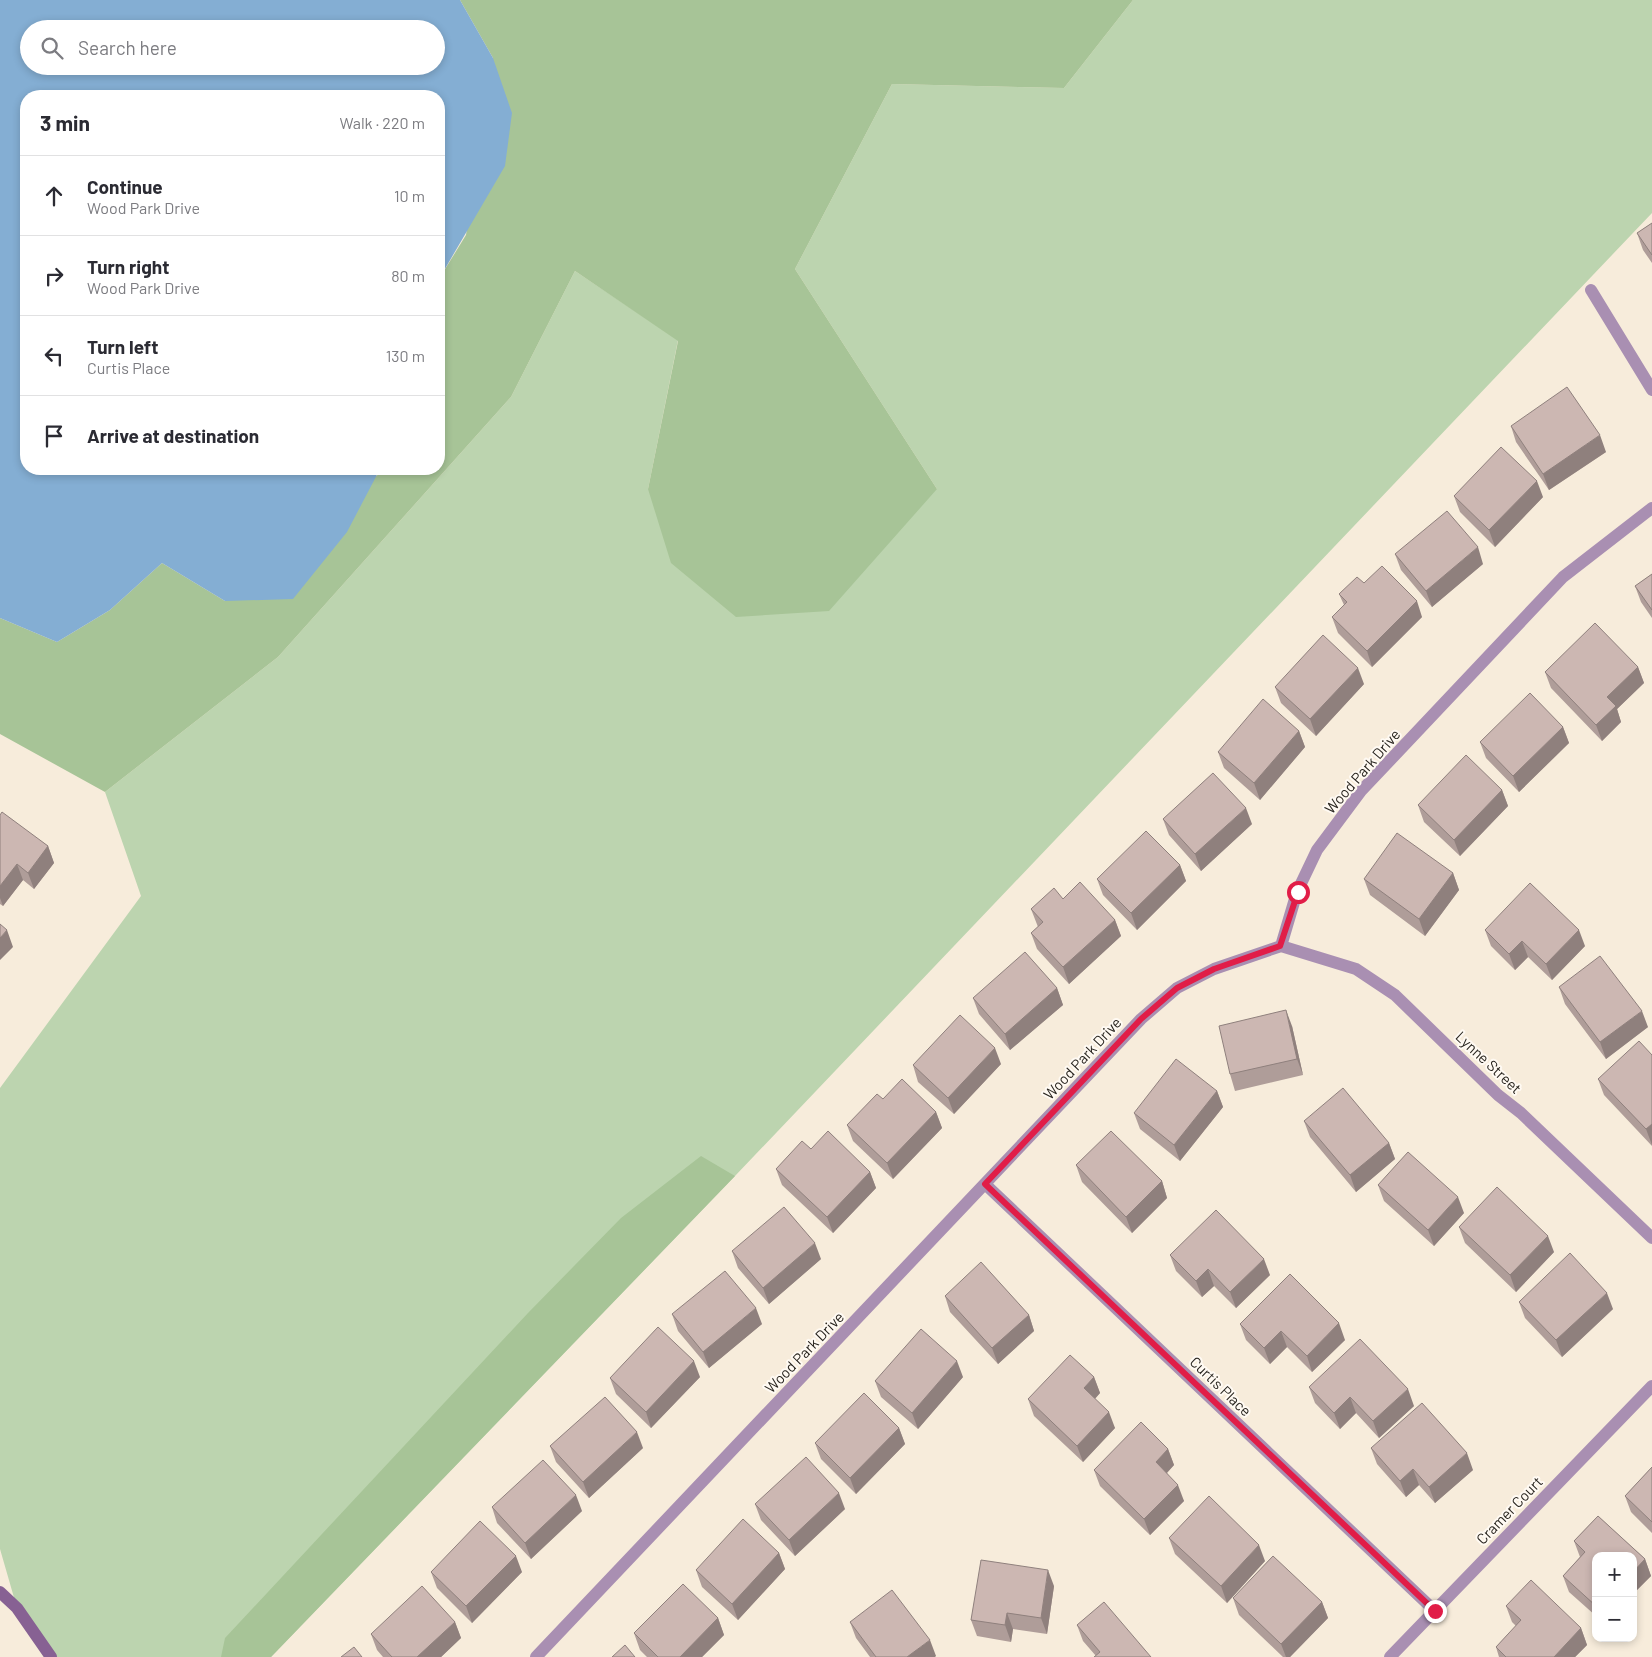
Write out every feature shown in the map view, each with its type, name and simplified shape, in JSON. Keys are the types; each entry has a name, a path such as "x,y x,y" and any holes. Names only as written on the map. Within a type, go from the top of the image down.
{"street":[{"path":"1591,290 1652,390"},
{"name":"Wood Park Drive","path":"536,1657 1141,1019 1177,988 1214,969 1280,946 1298,892 1317,850 1361,792 1563,576 1652,508"},
{"name":"Lynne Street","path":"1280,946 1356,969 1395,995 1498,1095 1521,1113 1652,1238"},
{"name":"Curtis Place","path":"985,1184 1435,1611"},
{"name":"Cramer Court","path":"1390,1657 1652,1386"},
{"path":"0,1592 17,1608 51,1657"}],"green space":[{"path":"460,0 1133,0 1064,88 892,84 795,269 937,489 829,611 736,617 671,563 648,489 678,341 575,271 511,397 445,471 445,269 466,235 493,58"},
{"path":"1133,0 1652,0 1652,213 735,1176 271,1657 51,1657 17,1608 0,1549 0,1088 141,896 105,792 278,657 441,475 445,475 445,471 511,397 575,271 678,340 648,489 937,489 795,269 892,84 1064,88"},
{"path":"378,475 441,475 278,657 105,792 0,734 0,618 57,642 110,610 162,563 225,601"},
{"path":"701,1156 735,1176 271,1657 221,1657 225,1638 528,1313 621,1218"}],"water":[{"path":"0,0 460,0 493,58 512,113 505,166 445,269 445,90 20,90 20,475 377,475 347,532 293,599 225,601 162,563 110,610 57,642 0,618"}],"building":[{"path":"1652,223 1652,255 1637,233"},
{"path":"1567,387 1600,435 1543,474 1511,426"},
{"path":"1501,447 1537,481 1489,530 1454,496"},
{"path":"1447,511 1478,547 1426,591 1395,554"},
{"path":"1382,566 1417,601 1367,651 1332,617 1347,602 1339,594 1357,577 1364,583"},
{"path":"1652,574 1652,610 1635,586"},
{"path":"1595,623 1638,667 1607,697 1616,706 1596,725 1545,672"},
{"path":"1323,635 1358,668 1310,719 1275,687"},
{"path":"1530,693 1563,727 1513,776 1480,742"},
{"path":"1263,699 1299,731 1254,783 1218,752"},
{"path":"1466,755 1502,790 1454,840 1418,805"},
{"path":"1213,773 1246,808 1195,854 1163,819"},
{"path":"2,812 48,846 28,873 17,864 0,886 0,815"},
{"path":"1146,831 1180,865 1131,913 1097,879"},
{"path":"1397,833 1453,873 1419,919 1364,879"},
{"path":"1080,882 1115,920 1063,967 1031,933 1043,922 1031,909 1054,888 1063,899"},
{"path":"1530,883 1579,930 1546,964 1522,941 1509,954 1485,930"},
{"path":"0,924 7,930 0,938"},
{"path":"1025,952 1057,988 1005,1034 973,998"},
{"path":"1600,956 1642,1011 1600,1042 1559,987"},
{"path":"1286,1010 1297,1059 1230,1074 1219,1026"},
{"path":"960,1015 995,1048 948,1098 913,1065"},
{"path":"1639,1041 1652,1055 1652,1124 1646,1129 1598,1079"},
{"path":"1176,1059 1217,1091 1174,1145 1134,1113"},
{"path":"902,1079 936,1112 887,1163 847,1125 877,1094 883,1099"},
{"path":"1343,1088 1389,1143 1350,1175 1304,1121"},
{"path":"828,1131 870,1172 827,1217 776,1169 802,1141 811,1149"},
{"path":"1111,1131 1162,1181 1126,1217 1076,1165"},
{"path":"1408,1152 1458,1197 1428,1230 1378,1185"},
{"path":"1497,1187 1548,1236 1510,1275 1459,1227"},
{"path":"784,1207 815,1243 763,1288 732,1251"},
{"path":"1216,1210 1264,1259 1230,1292 1208,1269 1196,1281 1170,1255"},
{"path":"1570,1253 1607,1293 1556,1340 1519,1302"},
{"path":"981,1262 1029,1315 992,1348 945,1296"},
{"path":"725,1271 756,1308 703,1352 672,1314"},
{"path":"1290,1274 1339,1323 1307,1356 1281,1331 1264,1348 1240,1324"},
{"path":"658,1327 694,1361 646,1412 610,1378"},
{"path":"921,1329 957,1361 912,1413 875,1381"},
{"path":"1360,1339 1408,1389 1373,1421 1350,1397 1334,1413 1309,1387"},
{"path":"1070,1355 1094,1377 1084,1388 1109,1412 1077,1446 1028,1399"},
{"path":"864,1393 899,1428 850,1478 815,1443"},
{"path":"605,1397 637,1432 583,1482 550,1446"},
{"path":"1422,1403 1467,1453 1429,1487 1413,1469 1400,1481 1371,1448"},
{"path":"1141,1422 1168,1449 1156,1462 1178,1485 1144,1519 1094,1470"},
{"path":"806,1457 839,1493 789,1540 755,1504"},
{"path":"543,1460 576,1495 525,1543 492,1507"},
{"path":"1652,1467 1652,1522 1625,1496"},
{"path":"1209,1496 1259,1545 1221,1586 1169,1538"},
{"path":"1598,1516 1645,1559 1637,1568 1637,1552 1592,1552 1592,1602 1563,1576 1585,1552 1574,1541"},
{"path":"743,1519 779,1553 732,1604 696,1570"},
{"path":"480,1521 516,1556 466,1606 431,1572"},
{"path":"1273,1556 1322,1602 1281,1644 1233,1598"},
{"path":"981,1560 1048,1570 1041,1618 1007,1613 1005,1625 971,1620"},
{"path":"1531,1580 1581,1628 1554,1657 1506,1657 1496,1647 1521,1620 1506,1606"},
{"path":"683,1584 718,1618 680,1657 658,1657 634,1633"},
{"path":"422,1586 455,1622 417,1657 392,1657 371,1634"},
{"path":"892,1590 930,1640 907,1657 876,1657 850,1622"},
{"path":"1104,1602 1151,1657 1094,1657 1100,1652 1077,1625"},
{"path":"625,1645 635,1657 612,1657"},
{"path":"354,1647 362,1657 341,1657"}],"route":[{"path":"1298,892 1280,946 1214,969 1177,988 1141,1019 985,1184 1435,1611"}]}
